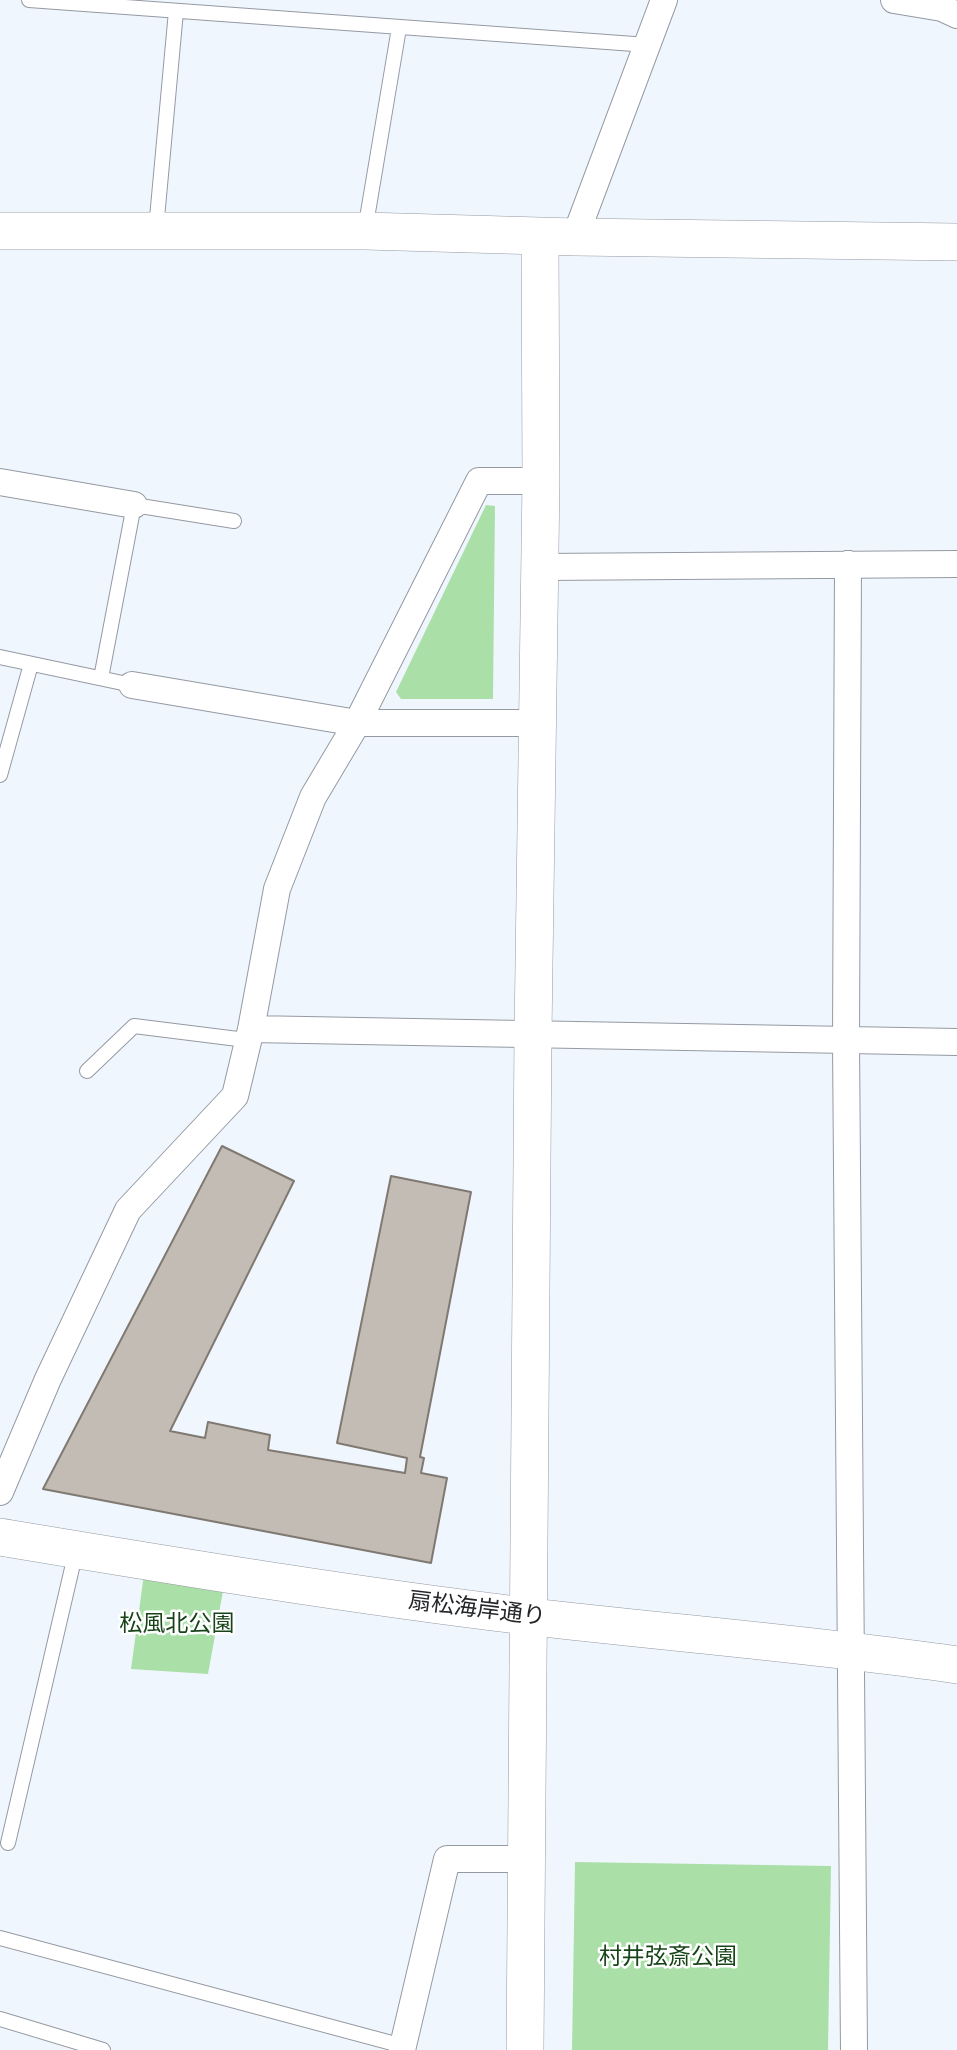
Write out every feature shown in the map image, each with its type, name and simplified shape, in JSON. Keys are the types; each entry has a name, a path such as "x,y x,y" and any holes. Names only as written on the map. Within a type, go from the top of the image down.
{"street":[{"path":"575,237 664,0"},
{"path":"894,0 942,8 957,15"},
{"path":"0,231 365,231 957,242"},
{"path":"525,2050 533,1034 541,481 540,236"},
{"path":"0,1492 48,1379 128,1210 235,1096 277,889 313,797 357,723 479,481 541,481"},
{"path":"0,482 134,505"},
{"path":"848,564 846,1042 854,2050"},
{"path":"540,568 957,564"},
{"path":"132,685 357,723 538,723"},
{"path":"249,1034 533,1034 957,1042"},
{"name":"扇松海岸通り","path":"0,1537 261,1581 528,1616 850,1650 957,1665"},
{"path":"402,2048 447,1859 526,1859"}],"lane":[{"path":"29,0 648,46"},
{"path":"156,231 176,11"},
{"path":"365,231 399,28"},
{"path":"101,678 134,505 234,521"},
{"path":"0,657 132,685"},
{"path":"0,775 32,664"},
{"path":"88,1070 134,1026 249,1034"},
{"path":"8,1843 77,1550"},
{"path":"0,1938 402,2048"},
{"path":"0,2019 103,2050"}],"green space":[{"path":"486,505 495,506 493,699 401,699 396,692"},
{"name":"松風北公園","path":"144,1574 223,1591 208,1674 131,1669"},
{"name":"村井弦斎公園","path":"575,1862 831,1866 828,2050 572,2050"}],"building":[{"path":"222,1146 294,1181 170,1431 205,1438 208,1422 270,1435 268,1450 405,1473 407,1458 337,1443 391,1176 471,1192 420,1457 424,1458 421,1473 447,1478 431,1563 43,1489"}]}
